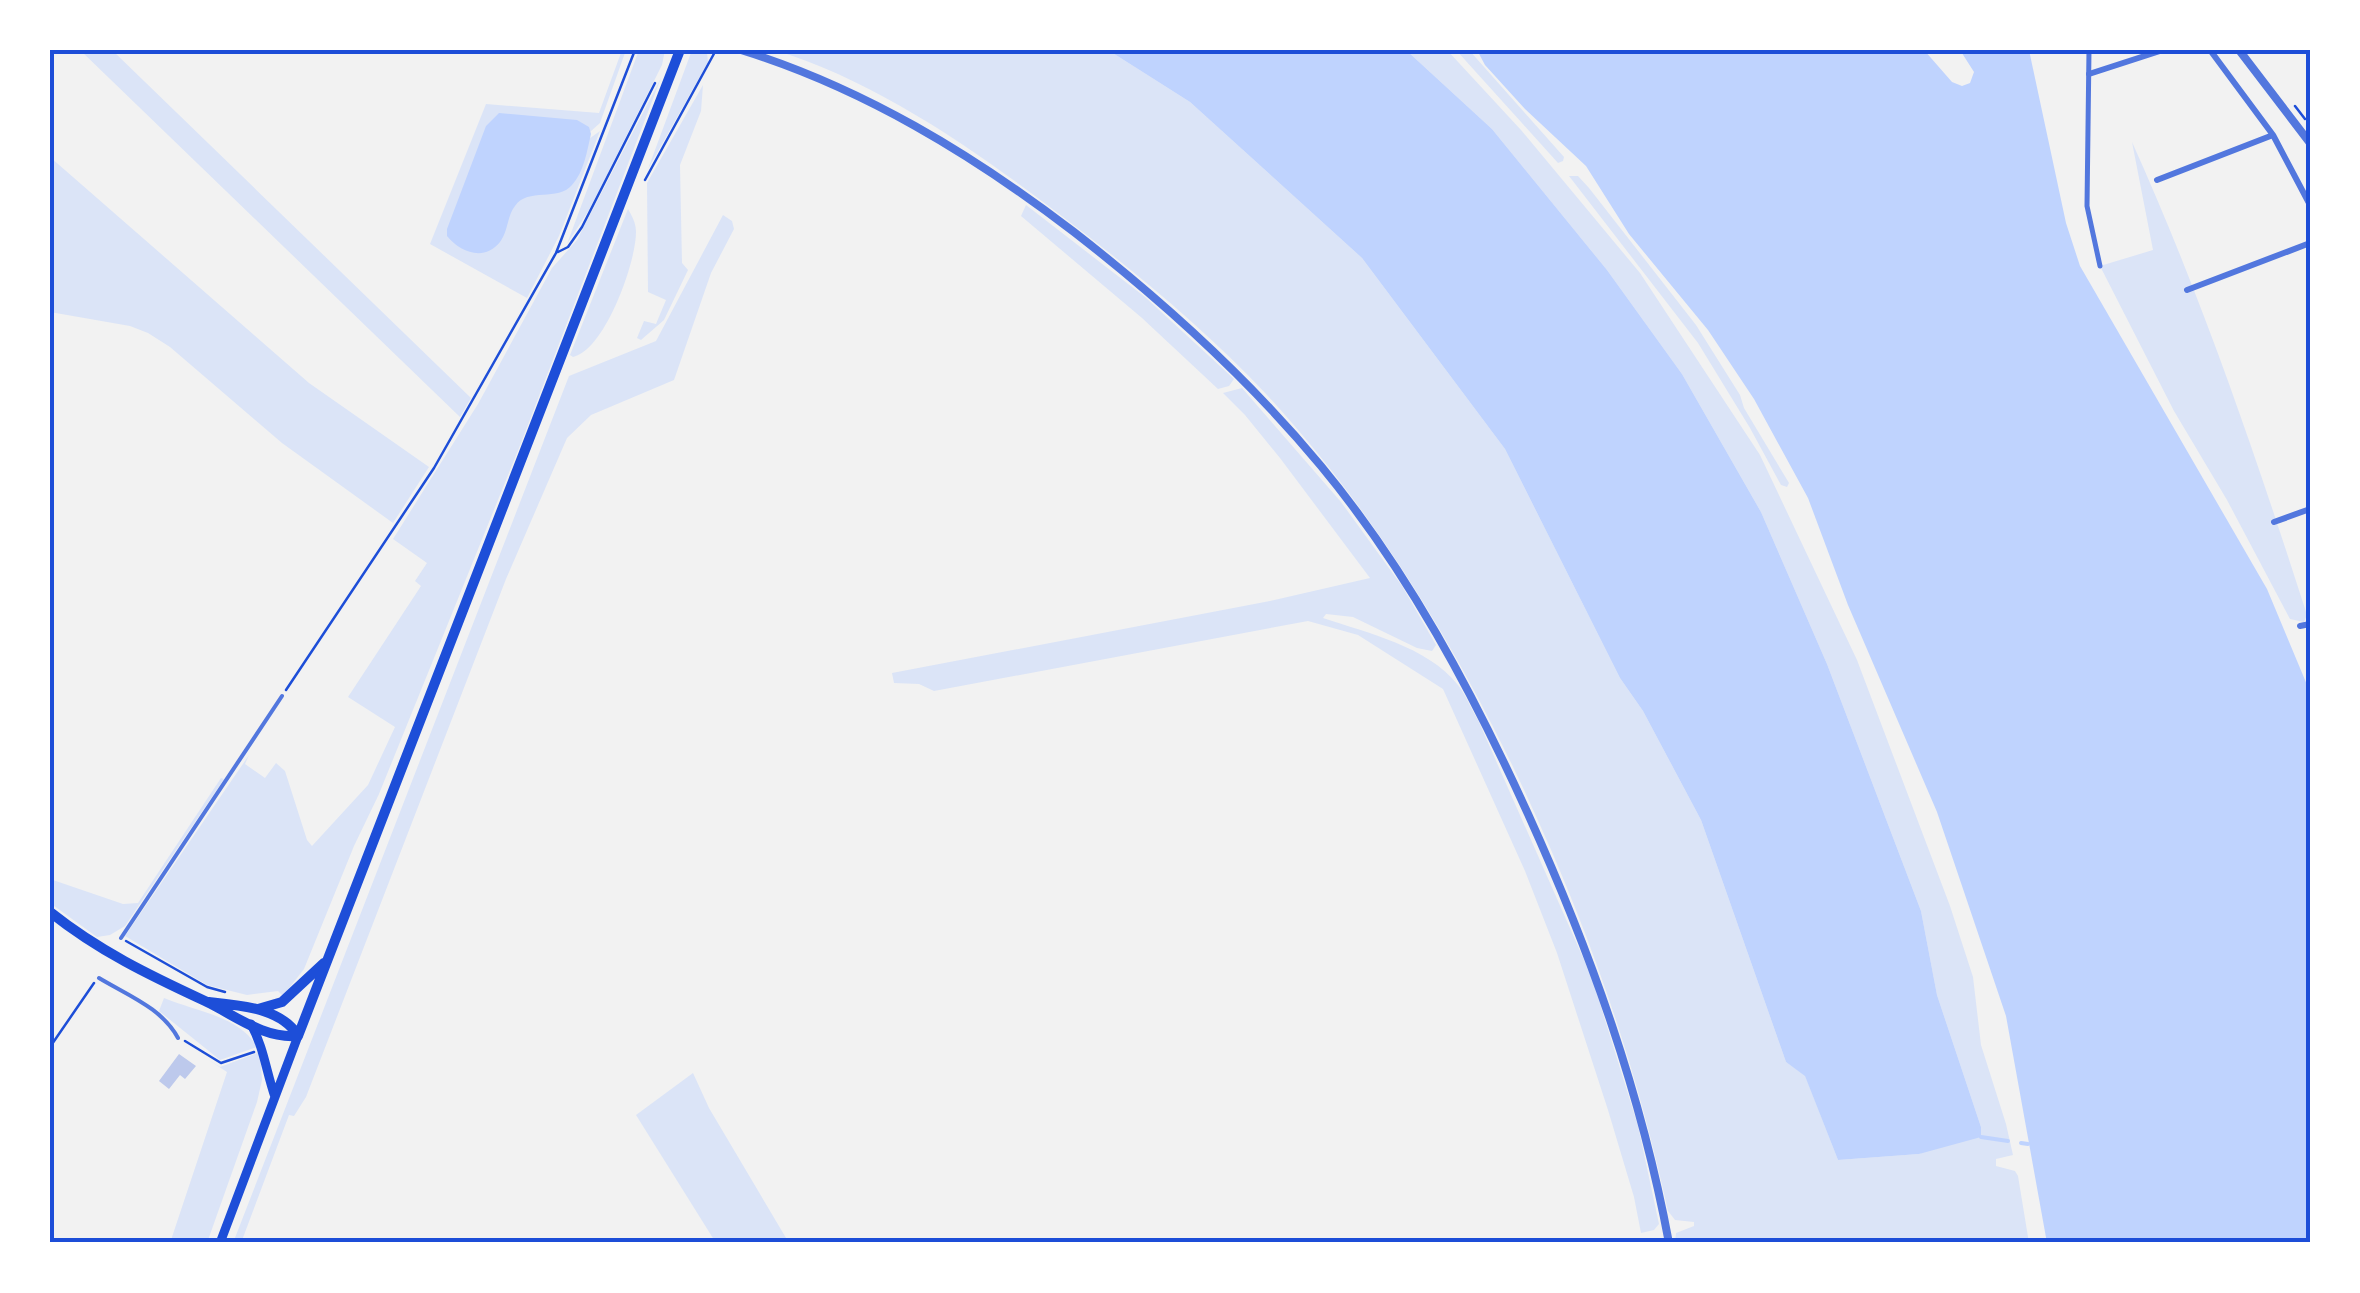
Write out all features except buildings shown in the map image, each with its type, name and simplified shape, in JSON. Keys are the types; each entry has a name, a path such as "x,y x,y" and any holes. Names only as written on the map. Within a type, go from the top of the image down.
{"main road":[{"path":"220,1243 680,50"},
{"path":"50,912 124,964 279,1037 298,1036"},
{"path":"255,1010 282,1002 329,959"},
{"path":"208,1002 255,1010 287,1022 298,1036"},
{"path":"250,1024 263,1046 275,1097"}],"street":[{"path":"741,50 840,86 898,115 1021,193 1179,318 1248,384 1335,484 1399,572 1461,675 1572,910 1612,1020 1641,1117 1669,1243"},
{"path":"2089,50 2087,206 2100,266"},
{"path":"2089,74 2162,50"},
{"path":"2210,50 2272,135 2310,205"},
{"path":"2239,50 2310,144"},
{"path":"2156,180 2272,135"},
{"path":"2187,290 2310,243"},
{"path":"2274,522 2310,509"},
{"path":"2300,626 2310,624"}],"lane":[{"path":"121,938 282,696"},
{"path":"99,978 153,1011 178,1038"}],"path":[{"path":"282,696 434,468 556,253 635,50"},
{"path":"645,180 715,52 700,50"},
{"path":"556,253 568,247 582,227 660,72"},
{"path":"50,1047 99,978"}],"shaded area":[{"path":"80,50 112,50 471,398 460,417"},
{"path":"622,50 626,50 600,123 581,140 586,141 600,131 559,236 527,298 430,244 486,104 599,113"},
{"path":"639,50 665,50 662,65 589,210 567,244"},
{"path":"692,50 707,53 708,62 648,169"},
{"path":"774,50 1108,50 1190,102 1362,258 1505,449 1620,678 1643,711 1701,820 1786,1062 1805,1075 1838,1160 1919,1154 1981,1127 1937,995 1921,911 1827,664 1761,512 1682,374 1607,270 1492,129 1406,50 1447,50 1521,130 1640,273 1760,455 1857,660 1950,906 1973,977 1981,1045 2013,1155 1996,1159 1996,1166 2015,1171 2018,1176 2029,1243 1675,1243 1676,1233 1694,1226 1694,1222 1675,1220 1668,1211 1625,1049 1590,947 1548,844 1499,738 1442,634 1344,486 1243,370 1167,300 1086,235 923,119 849,79"},
{"path":"1456,50 1469,50 1564,157 1563,161 1558,163"},
{"path":"661,78 521,443 304,969 283,996 278,991 247,995 207,985 125,936 249,755 245,764 265,778 276,763 285,771 312,846 368,785 395,727 348,697 421,586 415,581 427,563 393,539 478,404 552,268 577,240"},
{"path":"703,85 701,111 680,165 682,263 688,270 664,320 641,340 637,338 644,321 656,324 666,300 648,292 647,183"},
{"path":"2132,142 2226,376 2307,615 2304,622 2290,619 2174,411 2100,266 2153,250"},
{"path":"50,157 309,383 429,467 393,523 282,443 170,347 148,333 130,326 50,312"},
{"path":"1569,176 1578,176 1589,188 1696,325 1740,395 1789,483 1787,487 1781,485 1698,343"},
{"path":"1026,205 1145,297 1234,379 1229,386 1218,389 1142,318 1021,216"},
{"path":"628,209 636,232 625,283 596,339 573,357 570,355"},
{"path":"723,215 732,221 734,229 711,273 674,380 591,415 567,438 506,579 306,1097 294,1116 289,1115 241,1243 233,1243 569,376 656,341"},
{"path":"1242,388 1341,502 1402,586 1436,645 1432,651 1417,648 1353,617 1326,614 1323,618 1395,642 1430,660 1458,685 1478,720 1592,978 1638,1126 1659,1224 1654,1230 1641,1233 1608,1110 1557,953 1525,871 1443,689 1358,635 1308,621 934,691 919,684 894,683 892,673 1270,601 1370,578 1280,458 1223,393"},
{"path":"221,778 224,779 125,926 97,937 50,903 50,879 123,904 138,903"},
{"path":"164,998 228,1021 257,1047 220,1060 159,1011"},
{"path":"260,1052 262,1080 257,1102 207,1243 170,1243 227,1072 207,1059 220,1067"},
{"path":"693,1073 709,1108 789,1243 716,1243 636,1115"}],"water":[{"path":"1108,50 1406,50 1492,129 1607,270 1682,374 1761,512 1827,664 1921,911 1937,995 1981,1137 1919,1154 1838,1160 1805,1076 1786,1062 1701,820 1643,711 1620,678 1505,449 1362,258 1190,102"},
{"path":"1477,50 1924,50 1952,82 1962,86 1970,83 1974,72 1960,50 2029,50 2066,223 2080,266 2267,589 2310,692 2310,1243 2047,1243 2006,1016 1937,812 1848,605 1808,498 1754,399 1708,330 1629,234 1586,166 1525,109 1485,65"},
{"path":"499,113 577,120 589,127 591,134 582,168 572,185 559,193 521,200 512,210 500,242 487,252 472,252 452,242 447,229 486,126"}],"waterway":[{"path":"1981,1137 2008,1141"},
{"path":"2021,1143 2028,1144"}]}
